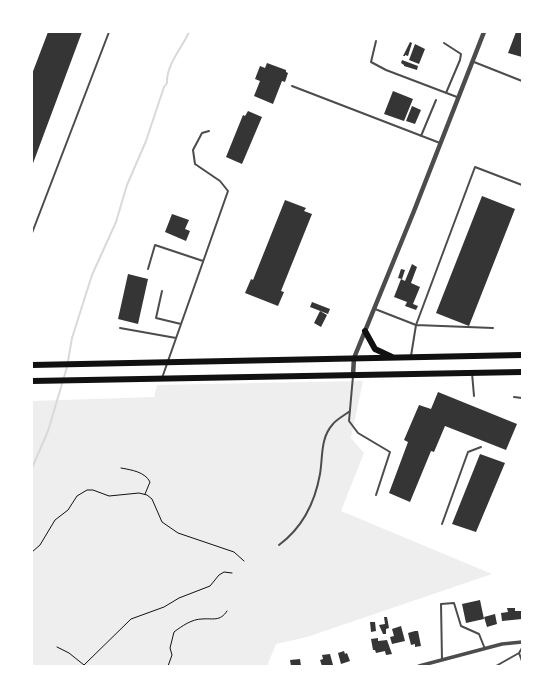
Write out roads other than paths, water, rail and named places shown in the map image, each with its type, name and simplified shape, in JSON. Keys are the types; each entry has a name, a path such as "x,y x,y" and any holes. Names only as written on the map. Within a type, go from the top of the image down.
{"highway":[{"path":"365,331 375,349 393,357"},
{"path":"32,365 522,355"},
{"path":"32,381 522,372"}],"street":[{"path":"353,374 354,358 484,32"},
{"path":"419,666 485,649 522,642"}],"lane":[{"path":"32,233 108,32"},
{"path":"376,41 371,62 386,70 458,97"},
{"path":"444,43 461,54 460,60 446,93"},
{"path":"472,62 522,81"},
{"path":"292,86 440,143"},
{"path":"421,136 436,100"},
{"path":"162,379 228,191 220,180 195,164 193,150 202,133 209,131"},
{"path":"411,357 416,325 475,167 522,185"},
{"path":"148,269 155,245 203,261"},
{"path":"162,291 156,318 181,324"},
{"path":"374,309 416,325 493,328"},
{"path":"120,328 176,338"},
{"path":"472,372 474,396"},
{"path":"353,374 349,422 358,433 390,452 376,495"},
{"path":"514,397 522,398"},
{"path":"279,545 295,530 307,515 320,474 321,453 326,434 333,424 350,411"},
{"path":"442,524 468,452 480,447"},
{"path":"442,660 441,604 454,603 461,626 479,634 485,649"},
{"path":"522,648 520,653 522,661"},
{"path":"496,666 520,653"}],"waterway":[{"path":"32,468 48,431 67,367 72,338 92,275 116,222 127,185 146,141 164,87 167,83 169,70 189,32"}]}
